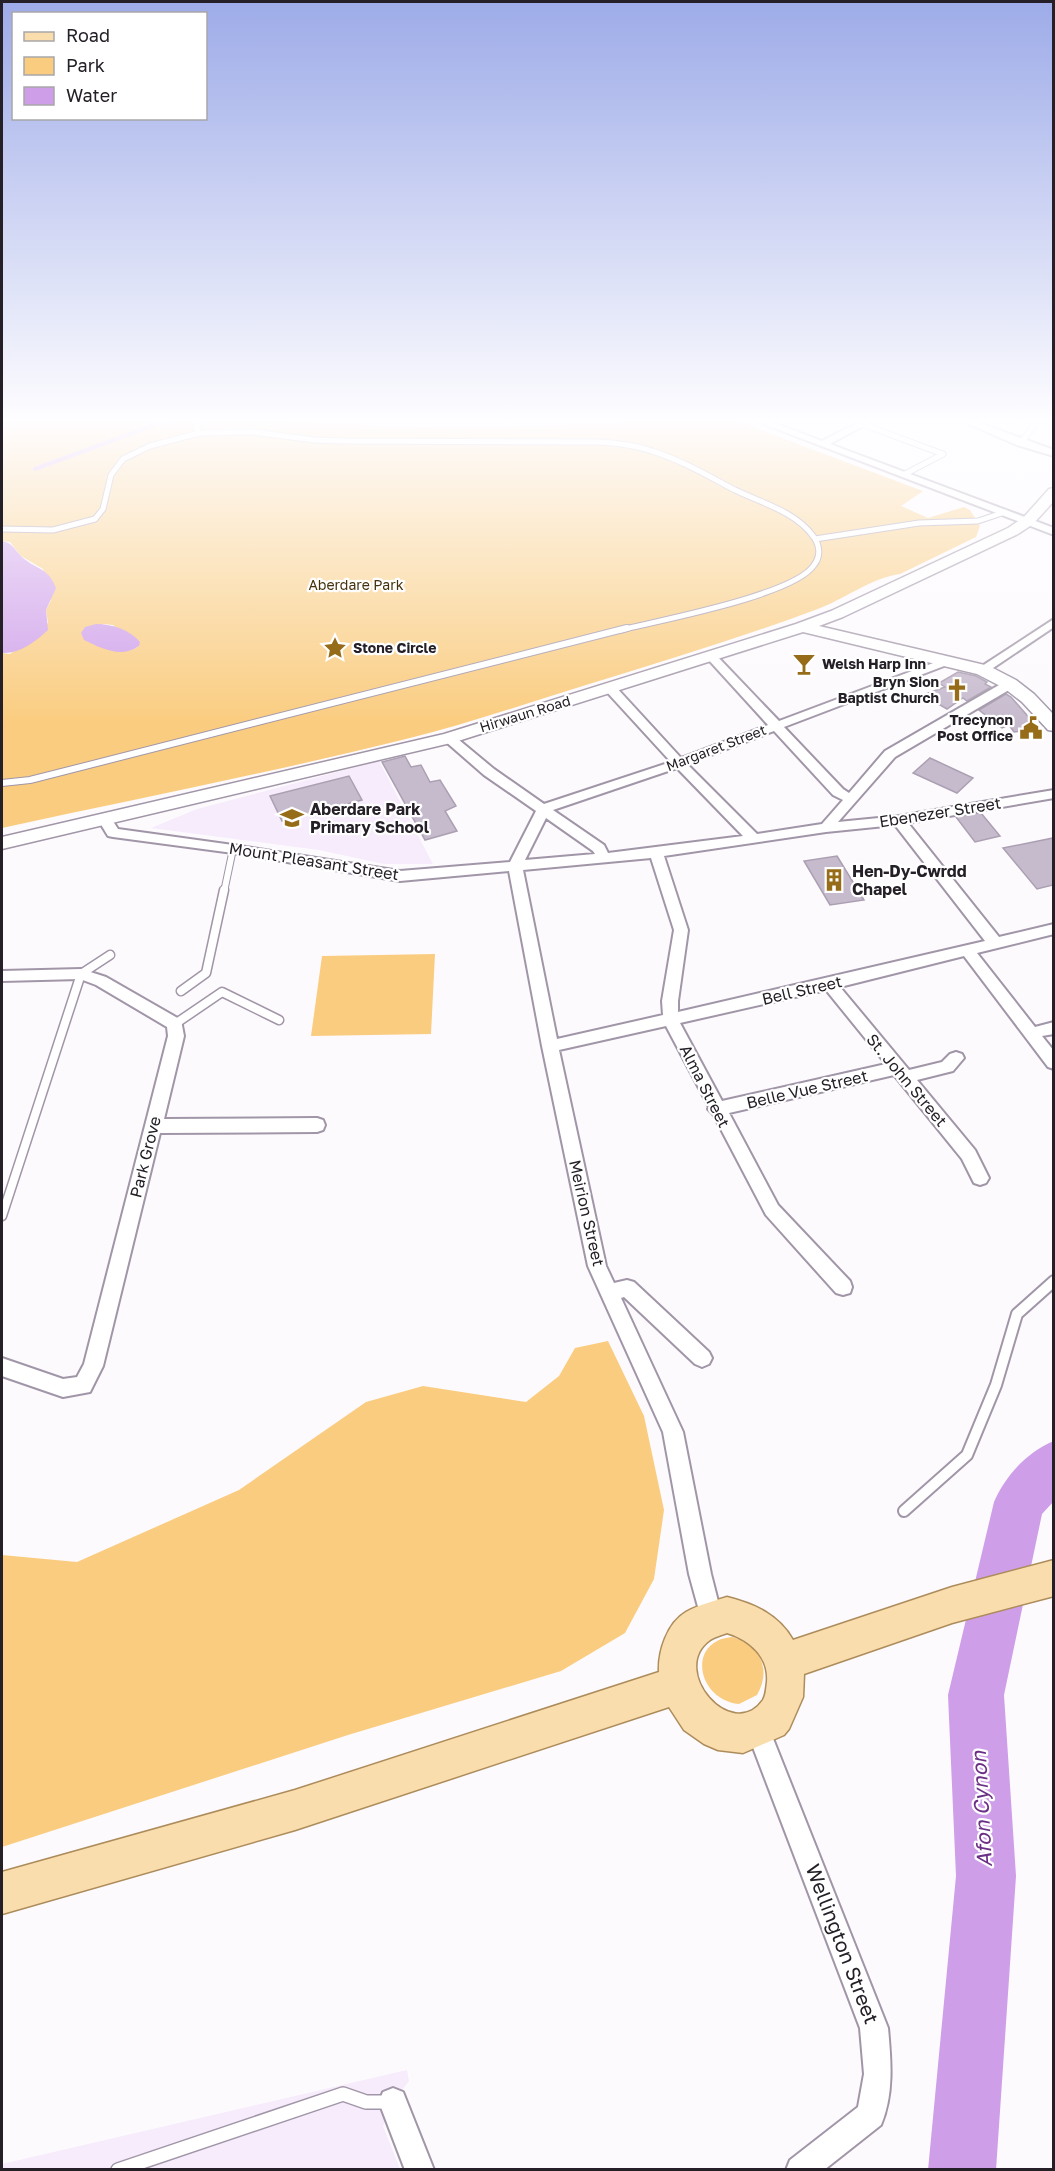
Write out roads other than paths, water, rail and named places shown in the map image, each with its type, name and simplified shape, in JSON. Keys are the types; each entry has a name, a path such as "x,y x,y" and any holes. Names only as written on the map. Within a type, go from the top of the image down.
{"main road":[{"name":"Hirwaun Road","path":"2,843 449,738 610,688 802,627 897,587 1027,522"},
{"path":"802,627 983,670 1010,684 1028,698 1053,726"},
{"path":"784,1662 952,1605 1053,1578"},
{"path":"727,1615 743,1618 758,1625 774,1641 784,1662 787,1682 783,1701 774,1718 758,1729 740,1734 720,1731 701,1721 687,1705 678,1686 676,1668 679,1650 686,1635 697,1624 711,1617 727,1615"},
{"path":"2,1893 295,1810 678,1686"}],"street":[{"path":"1029,522 1053,532"},
{"path":"983,670 1053,622"},
{"path":"710,655 838,792 852,799"},
{"name":"Margaret Street","path":"542,811 544,808 679,763 948,661"},
{"path":"826,828 890,754 1010,684"},
{"path":"610,688 679,763 755,840"},
{"path":"449,738 489,772 542,811 599,848 604,858"},
{"name":"Ebenezer Street","path":"826,828 899,820 1053,794"},
{"path":"515,866 542,811"},
{"name":"Mount Pleasant Street","path":"104,818 113,833 233,849 400,876 656,853 826,828"},
{"path":"899,820 994,942"},
{"name":"Alma Street","path":"656,853 681,930 670,1000 671,1020 716,1109 772,1210 843,1287"},
{"name":"Meirion Street","path":"515,866 550,1046 597,1266 674,1432 700,1574 711,1617"},
{"name":"Bell Street","path":"550,1046 829,984 1053,929"},
{"path":"966,949 1053,1063"},
{"path":"2,976 81,974 101,981 175,1024"},
{"name":"St. John Street","path":"829,984 969,1155 980,1178"},
{"name":"Park Grove","path":"2,1367 63,1388 83,1385 93,1366 176,1036 175,1024"},
{"path":"1032,1033 1053,1028"},
{"name":"Belle Vue Street","path":"716,1109 902,1073 947,1067 956,1058"},
{"path":"153,1126 317,1125"},
{"path":"610,1292 627,1288 702,1358"},
{"name":"Wellington Street","path":"758,1729 874,2028 878,2074 871,2115 800,2169"},
{"path":"393,2102 420,2169"}],"lane":[{"path":"2,530 53,530 82,522"},
{"path":"2,783 30,780 753,596 796,580 812,569 818,558 819,546 810,532 795,522"},
{"path":"815,539 919,523 939,522"},
{"path":"182,991 206,973 233,849"},
{"path":"2,1215 81,974 110,955"},
{"path":"175,1024 222,992 279,1020"},
{"path":"904,1511 967,1455 996,1385 1017,1314 1053,1281"},
{"path":"118,2169 343,2094 366,2102 393,2102"}],"water":[{"path":"2,541 11,544 25,560 45,572 56,588 46,610 48,630 32,643 9,653 2,653"},
{"path":"96,624 109,625 126,631 140,642 139,646 125,652 118,652 104,649 84,640 81,633 85,627"}],"waterway":[{"name":"Afon Cynon","path":"962,2170 986,1876 976,1695 1019,1502 1054,1465"}],"place":[{"name":"Stone Circle","path":"335,648"},
{"name":"Welsh Harp Inn","path":"804,664"},
{"name":"Bryn Sion Baptist Church","path":"957,690"},
{"name":"Trecynon Post Office","path":"1031,728"},
{"name":"Aberdare Park Primary School","path":"292,818"},
{"name":"Hen-Dy-Cwrdd Chapel","path":"834,880"}],"park label":[{"name":"Aberdare Park","path":"356,585"}]}
